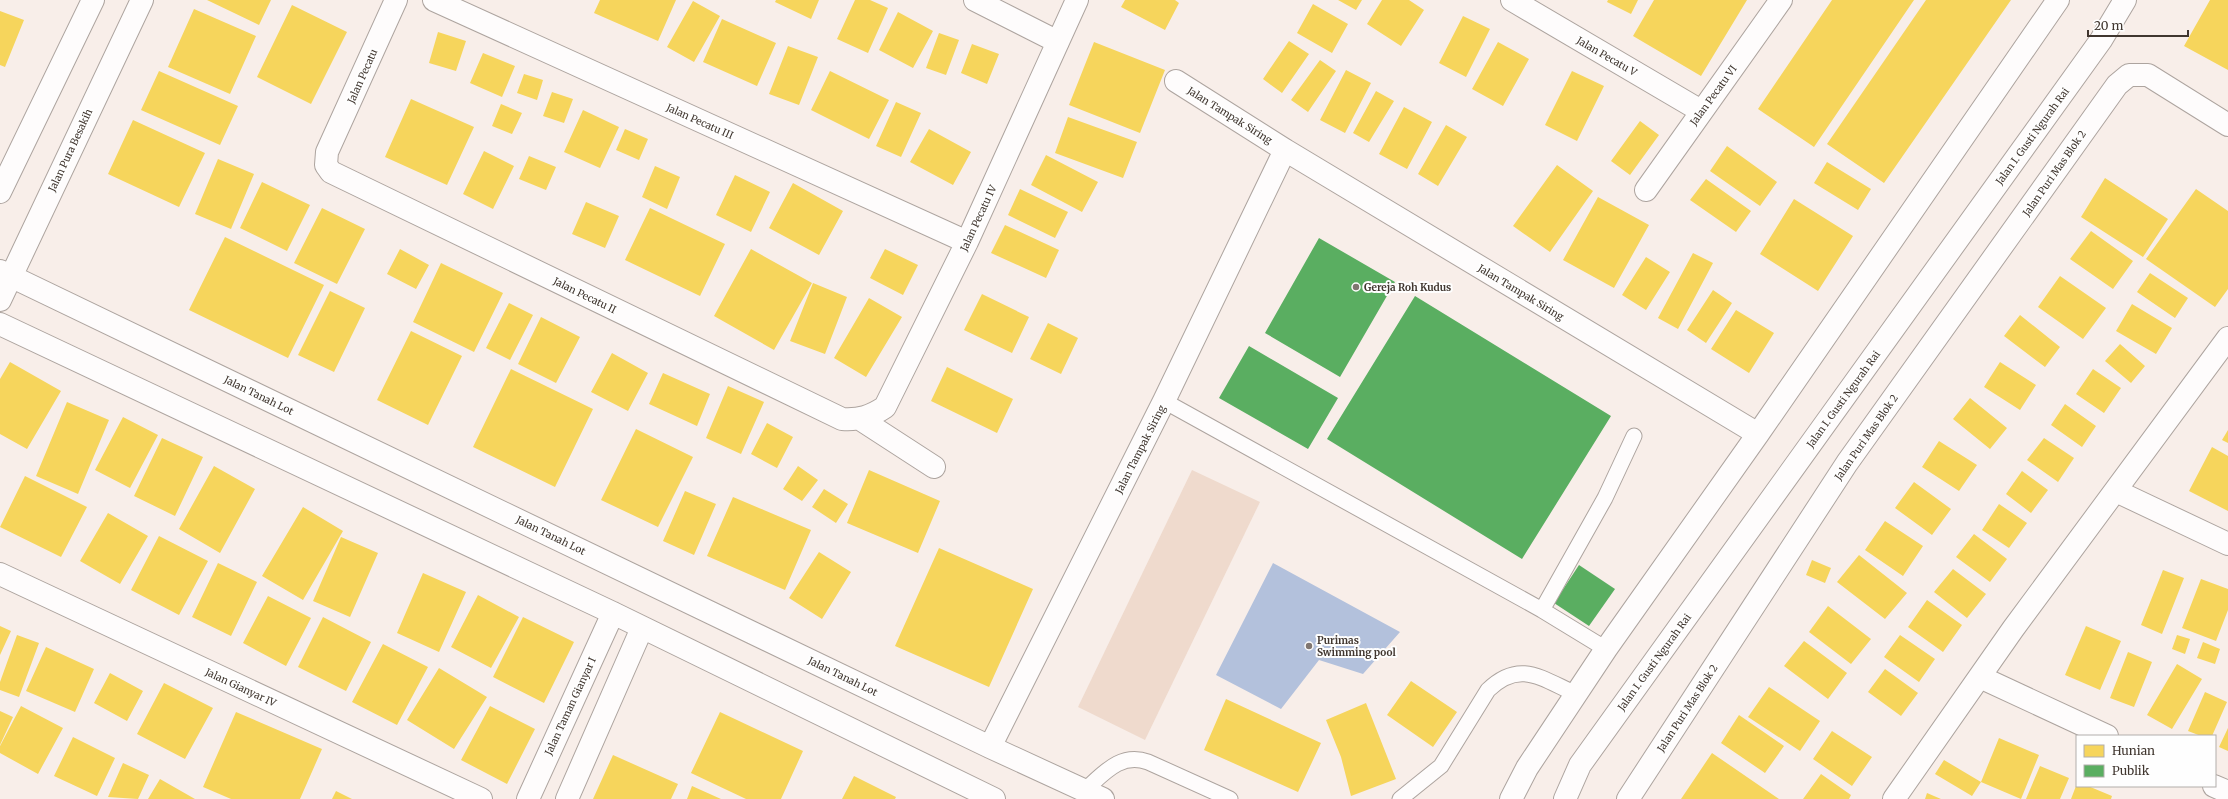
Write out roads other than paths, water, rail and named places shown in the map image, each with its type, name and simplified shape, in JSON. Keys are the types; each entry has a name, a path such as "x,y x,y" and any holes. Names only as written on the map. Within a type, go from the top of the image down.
{"street":[{"path":"0,192 92,0"},
{"name":"Jalan Pura Besakih","path":"0,300 5,273 142,0"},
{"name":"Jalan Pecatu","path":"327,152 396,0"},
{"name":"Jalan Pecatu III","path":"434,0 967,242"},
{"path":"976,0 1058,42"},
{"name":"Jalan Pecatu IV","path":"860,419 871,416 885,407 967,242 1077,0"},
{"name":"Jalan Pecatu V","path":"1512,0 1701,111"},
{"name":"Jalan Pecatu VI","path":"1646,190 1781,0"},
{"path":"1511,799 1527,768 1606,649 1758,434 2058,0"},
{"name":"Jalan I. Gusti Ngurah Rai","path":"1565,799 1580,766 2097,46 2125,0"},
{"name":"Jalan Puri Mas Blok 2","path":"1628,799 1847,463 2117,85 2129,75 2148,75 2228,125"},
{"name":"Jalan Tampak Siring","path":"1176,81 1285,150 1758,434"},
{"name":"Jalan Tampak Siring","path":"990,747 1164,401 1285,150"},
{"name":"Jalan Pecatu II","path":"327,152 326,165 337,176 842,419 860,419"},
{"name":"Jalan Tanah Lot","path":"5,273 990,747 1094,795"},
{"path":"0,324 613,613 994,799"},
{"path":"1894,799 1980,677 2228,338"},
{"path":"860,419 934,467"},
{"path":"2116,491 2228,544"},
{"name":"Jalan Gianyar IV","path":"0,574 481,799"},
{"name":"Jalan Taman Gianyar I","path":"528,799 613,613"},
{"path":"567,799 642,628"},
{"path":"1980,677 2105,735"},
{"path":"2216,787 2228,792"}],"lane":[{"path":"1164,401 1542,610 1606,649"},
{"path":"1542,610 1605,498 1634,436"},
{"path":"1400,799 1441,766 1488,690 1496,682 1508,676 1530,673 1576,694"},
{"path":"1094,795 1115,764 1134,758 1148,762 1230,799"}],"water":[{"name":"Purimas Swimming pool","path":"1273,563 1400,632 1363,674 1319,660 1281,709 1216,675"}],"place":[{"name":"Gereja Roh Kudus","path":"1356,287"},
{"name":"Purimas Swimming pool","path":"1309,646"}]}
